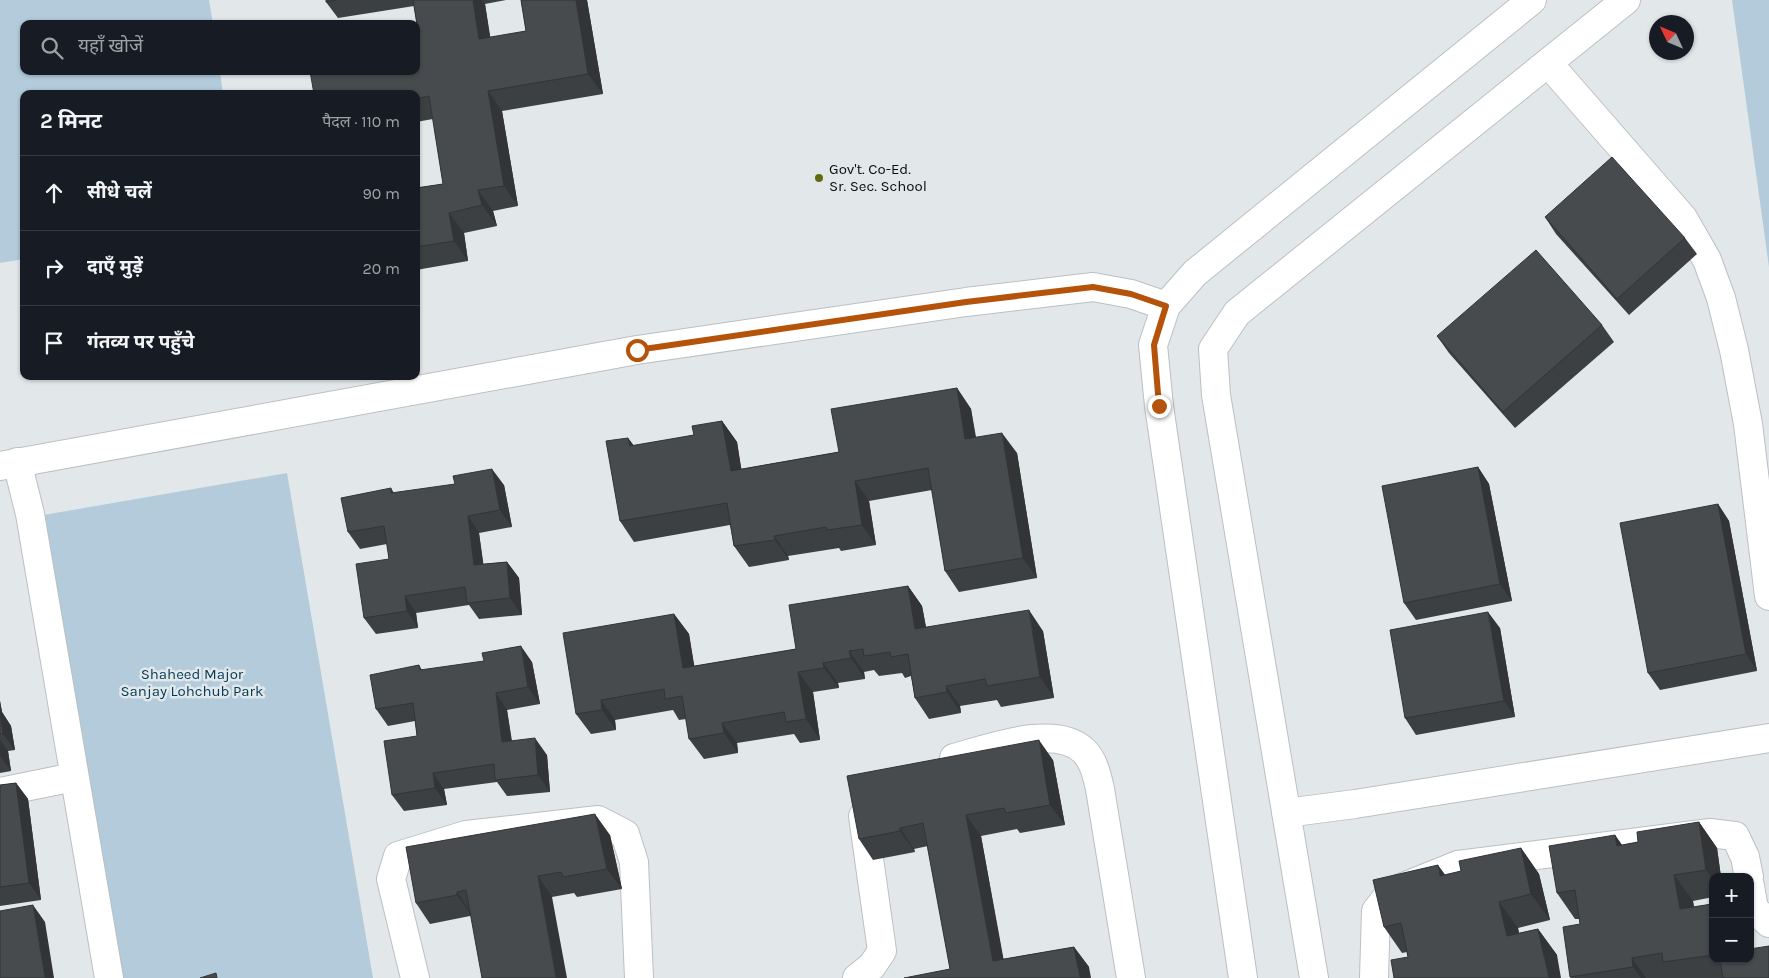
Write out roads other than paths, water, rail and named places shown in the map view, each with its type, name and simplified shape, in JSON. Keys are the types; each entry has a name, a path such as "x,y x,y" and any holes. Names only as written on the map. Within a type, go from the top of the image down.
{"street":[{"path":"1243,978 1159,406 1154,345 1166,306 1195,273 1532,0"},
{"path":"1314,978 1216,395 1213,349 1237,313 1626,0"},
{"path":"1548,62 1683,218 1706,260 1723,307 1734,350 1748,424 1769,596"},
{"path":"109,978 30,514 9,464 637,350 966,302 1093,287 1131,294 1166,306"},
{"path":"1286,813 1769,738"},
{"path":"933,764 1024,740 1052,739 1072,742 1084,751 1094,768 1100,789 1131,978"},
{"path":"0,792 74,777"},
{"path":"857,978 872,966 882,951 860,794"},
{"path":"415,978 391,879 398,856 466,835 598,820 625,834 634,862 638,978"},
{"path":"1374,978 1376,911 1391,892 1458,865 1710,833 1735,836 1745,856 1748,873"},
{"path":"1754,909 1769,923"}],"place":[{"name":"Gov't. Co-Ed. Sr. Sec. School","path":"819,178"}],"park label":[{"name":"Shaheed Major Sanjay Lohchub Park","path":"192,682"}]}
